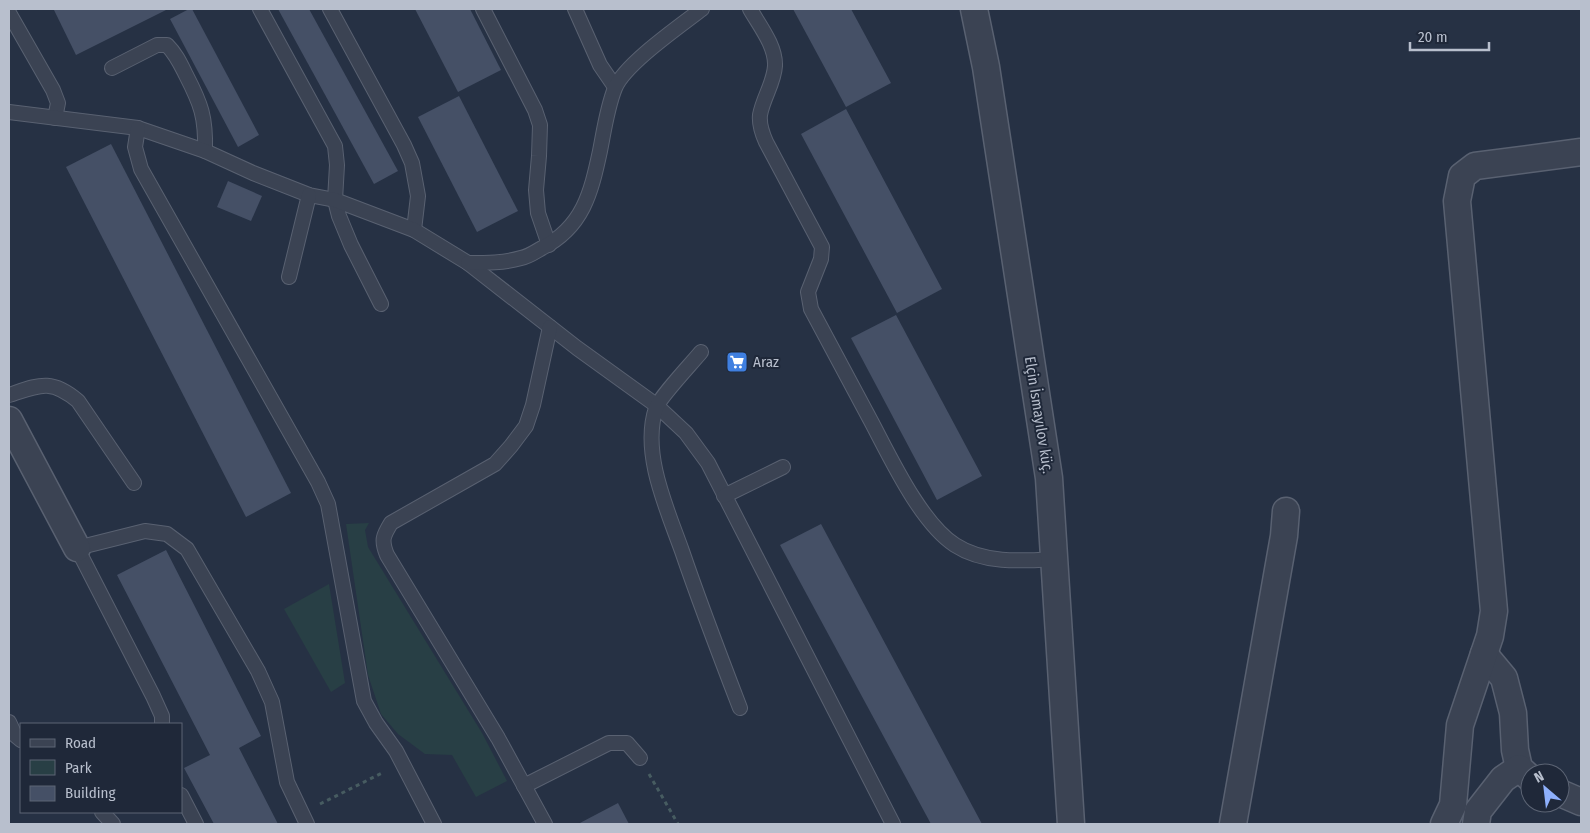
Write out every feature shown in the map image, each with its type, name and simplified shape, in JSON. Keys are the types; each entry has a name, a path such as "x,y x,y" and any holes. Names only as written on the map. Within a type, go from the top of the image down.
{"street":[{"name":"Elçin İsmayılov küç.","path":"974,9 986,67 1046,459 1055,559 1071,824"},
{"path":"1444,824 1453,805 1460,725 1490,636 1494,610 1457,201 1462,176 1475,166 1581,152"},
{"path":"9,420 78,548"},
{"path":"1234,824 1284,536 1286,511"},
{"path":"1484,654 1504,678 1513,713 1515,750 1521,763"},
{"path":"1476,824 1478,811 1503,780 1520,775"}],"lane":[{"path":"260,9 335,146 337,165 335,200 339,216 351,245 382,304"},
{"path":"330,9 412,163 418,196 414,230"},
{"path":"483,9 535,110 540,125 536,190 538,213 549,245"},
{"path":"575,9 600,65 615,87"},
{"path":"468,264 523,258 549,245 570,229 583,210 594,179 615,87 625,72 702,9"},
{"path":"750,9 771,46 775,65 772,81 760,115 761,130 822,247 821,259 808,292 811,309 902,480 935,527 955,545 982,557 1023,561 1055,559"},
{"path":"9,13 53,90 58,103 55,118"},
{"path":"112,68 157,45 166,45 175,52 200,102 205,128 205,151"},
{"path":"9,112 138,128 205,151 253,173 309,195 335,200 414,230 468,264 656,406 686,433 708,463 893,824"},
{"path":"138,128 135,147 141,170 318,482 328,504 364,700 376,724 396,752 434,824"},
{"path":"289,277 309,195"},
{"path":"545,824 498,738 387,555 382,543 385,532 392,523 495,464 511,446 526,426 533,405 550,327"},
{"path":"701,352 656,406 651,426 653,451 660,489 740,708"},
{"path":"9,394 49,384 66,390 78,401 134,483"},
{"path":"724,496 783,467"},
{"path":"162,723 162,716 153,696 78,548 144,531 168,534 187,549 258,671 272,702 287,782 304,819"},
{"path":"9,722 15,735 20,739"},
{"path":"524,786 609,743 626,743 640,758"},
{"path":"182,797 196,824"},
{"path":"103,813 113,824"}],"path":[{"path":"640,758 678,824"},
{"path":"304,819 402,763"}],"green space":[{"path":"369,523 365,530 368,547 482,733 507,781 476,797 452,755 425,754 398,734 381,714 368,675 346,524"},
{"path":"329,584 345,683 331,692 284,609"}],"building":[{"path":"168,9 76,55 54,10"},
{"path":"192,9 259,135 238,147 170,19"},
{"path":"278,9 309,9 398,171 374,184"},
{"path":"415,9 470,9 501,70 458,92"},
{"path":"793,9 851,9 891,83 846,107"},
{"path":"459,96 518,211 477,232 418,117"},
{"path":"846,109 942,289 897,313 801,134"},
{"path":"111,144 291,493 246,517 66,167"},
{"path":"228,181 262,196 251,221 217,207"},
{"path":"896,315 982,476 937,500 851,338"},
{"path":"821,524 982,824 931,824 780,545"},
{"path":"166,550 261,736 239,748 278,824 214,824 184,768 210,755 117,575"},
{"path":"618,803 629,824 578,824"}],"place":[{"name":"Araz","path":"737,362"}]}
